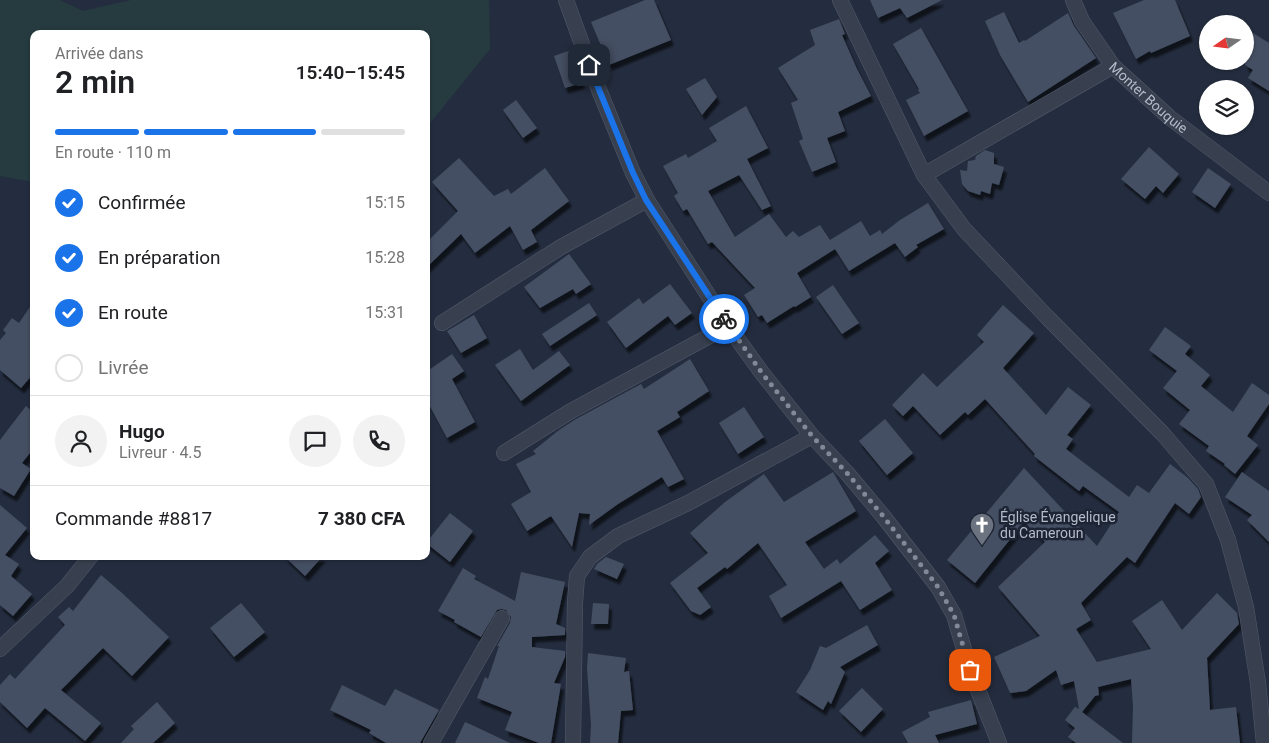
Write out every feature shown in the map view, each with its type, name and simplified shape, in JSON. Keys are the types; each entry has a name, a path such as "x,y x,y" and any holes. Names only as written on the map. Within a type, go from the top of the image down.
{"street":[{"path":"566,0 595,80 646,200 728,326 762,373 812,436 847,473 877,509 938,587 954,615 970,670 999,743"},
{"path":"840,0 924,175 964,229 1048,318 1162,433 1206,484 1228,540 1246,607 1258,683 1264,743"},
{"name":"Monter Bouquie","path":"1072,0 1082,20 1113,66 1169,117 1269,193"},
{"path":"924,175 1113,66"},
{"path":"442,324 561,247 646,200"},
{"path":"504,453 571,411 728,326"},
{"path":"573,743 577,576 590,557 618,536 688,503 812,436"},
{"path":"0,649 67,586 88,560"},
{"path":"431,743 502,618"}],"green space":[{"path":"0,0 60,0 83,11 131,0 489,0 490,49 430,123 430,30 30,30 30,181 0,176"}],"building":[{"path":"645,0 654,0 671,40 609,65 591,22"},
{"path":"870,0 942,0 907,18 900,8 878,18"},
{"path":"1144,0 1175,0 1190,36 1151,53 1150,51 1136,59 1113,13"},
{"path":"1004,12 1019,43 1068,13 1074,26 1096,58 1028,102 1000,55 985,21"},
{"path":"839,19 845,34 842,35 871,96 838,112 845,131 827,138 836,162 812,172 799,141 803,139 791,103 798,100 778,68 815,45 810,30"},
{"path":"921,28 968,111 924,136 906,100 920,93 919,89 893,44"},
{"path":"1254,34 1269,43 1269,91 1248,78 1254,70"},
{"path":"571,50 582,83 565,88 554,56"},
{"path":"705,78 717,97 702,115 686,89"},
{"path":"516,100 537,128 523,138 503,110"},
{"path":"746,106 768,148 747,159 771,206 762,210 739,175 708,191 735,237 769,214 786,237 793,231 799,237 820,225 830,240 861,221 870,236 880,230 882,234 900,220 928,203 944,229 916,245 918,247 905,257 895,243 849,271 835,249 797,273 811,297 767,323 762,315 758,317 744,295 755,288 712,242 708,244 687,209 683,211 674,196 678,193 663,166 686,154 688,158 717,141 709,128"},
{"path":"1149,147 1179,174 1163,193 1156,186 1145,199 1121,179"},
{"path":"985,150 994,153 994,164 1004,167 999,185 992,183 990,194 981,191 980,195 968,191 962,184 960,170 967,171 968,161 975,160 976,156"},
{"path":"459,158 494,196 508,189 511,194 545,168 569,201 531,230 537,242 523,250 510,226 475,253 461,234 430,264 430,239 458,211 432,182"},
{"path":"1208,168 1231,184 1215,208 1192,192"},
{"path":"569,254 591,284 576,294 573,289 540,308 524,287"},
{"path":"670,284 692,313 675,325 668,316 626,348 607,322 639,298 643,304"},
{"path":"833,285 859,323 842,334 816,297"},
{"path":"589,303 597,315 550,346 542,334"},
{"path":"1003,305 1034,333 1003,368 1046,415 1068,387 1091,405 1067,435 1073,439 1066,449 1129,497 1137,485 1149,493 1170,464 1188,478 1198,489 1201,497 1189,514 1175,503 1135,563 1127,557 1081,603 1091,620 1076,629 1097,662 1151,649 1132,621 1162,600 1182,630 1217,593 1237,613 1239,624 1207,658 1210,710 1236,707 1240,743 1132,743 1133,706 1131,679 1098,687 1099,695 1095,696 1082,712 1123,743 1076,743 1068,737 1075,728 1065,720 1075,707 1079,709 1074,681 1061,685 1056,670 1026,691 1010,693 994,657 1040,636 998,587 1045,542 1024,522 975,583 947,560 1024,468 1097,546 1119,512 1083,486 1079,491 1034,456 1035,454 985,399 968,415 965,412 940,435 913,406 903,416 892,405 923,373 937,387 984,342 977,335"},
{"path":"30,307 30,378 21,388 0,370 0,340 6,333 3,330 12,318 19,323"},
{"path":"474,315 487,338 461,353 447,331"},
{"path":"1165,327 1191,346 1185,354 1210,375 1201,386 1233,412 1252,383 1269,395 1269,404 1247,436 1258,445 1235,474 1225,464 1206,451 1209,446 1179,424 1190,410 1163,388 1177,371 1149,350"},
{"path":"520,349 533,370 559,351 570,365 521,401 495,365"},
{"path":"452,354 464,371 452,379 475,422 447,438 430,406 430,369"},
{"path":"690,359 709,391 677,412 680,417 657,431 684,479 668,487 662,477 618,504 589,525 590,514 579,513 572,547 551,516 527,531 511,504 531,492 516,464 536,454 533,451 576,419 641,384 644,389"},
{"path":"26,406 30,410 30,453 22,463 30,468 30,471 14,496 0,488 0,440"},
{"path":"744,407 764,437 738,454 719,423"},
{"path":"885,419 913,453 887,475 859,441"},
{"path":"833,472 856,511 805,542 824,569 837,559 840,564 875,535 889,551 875,563 892,590 860,610 841,581 781,618 769,596 787,585 758,543 727,569 725,567 697,588 711,607 700,615 691,611 670,583 708,553 690,533 725,502 764,474 784,502"},
{"path":"1242,472 1269,491 1269,542 1247,520 1252,515 1225,497"},
{"path":"0,505 27,528 5,555 19,564 11,576 32,594 13,616 0,605"},
{"path":"450,513 473,531 450,562 430,546 430,538"},
{"path":"606,557 624,564 617,579 594,569"},
{"path":"288,560 319,560 305,576"},
{"path":"463,568 476,576 474,579 515,601 521,572 565,582 556,624 565,628 565,635 532,637 532,647 565,651 565,657 554,683 561,684 551,743 539,743 505,730 512,712 477,698 485,677 488,679 499,646 497,646 510,623 511,617 506,610 497,610 481,637 438,611"},
{"path":"101,575 169,637 132,676 103,648 61,690 101,723 85,741 45,708 27,728 0,702 0,685 10,674 15,679 65,625 58,617 69,607 73,611"},
{"path":"241,603 265,632 234,657 210,628"},
{"path":"593,603 609,604 608,624 591,624"},
{"path":"867,625 878,645 840,667 845,672 831,704 828,701 823,710 796,692 810,670 820,646 826,648"},
{"path":"588,653 626,658 624,672 629,671 633,710 621,711 618,743 590,743"},
{"path":"342,685 385,706 395,689 439,710 420,743 386,743 369,733 371,730 330,710"},
{"path":"862,688 883,709 861,732 839,711"},
{"path":"971,700 977,724 935,735 939,743 908,743 902,732 930,717 928,712"},
{"path":"157,702 175,723 153,743 121,743 134,729 131,726"},
{"path":"465,722 474,726 510,743 455,743"}],"way so far":[{"path":"724,319 762,373 812,436 847,473 883,516 938,587 954,615 970,670"}],"place":[{"name":"Église Évangelique du Cameroun","path":"982,546"}],"route":[{"path":"589,65 646,200 724,319"}]}
